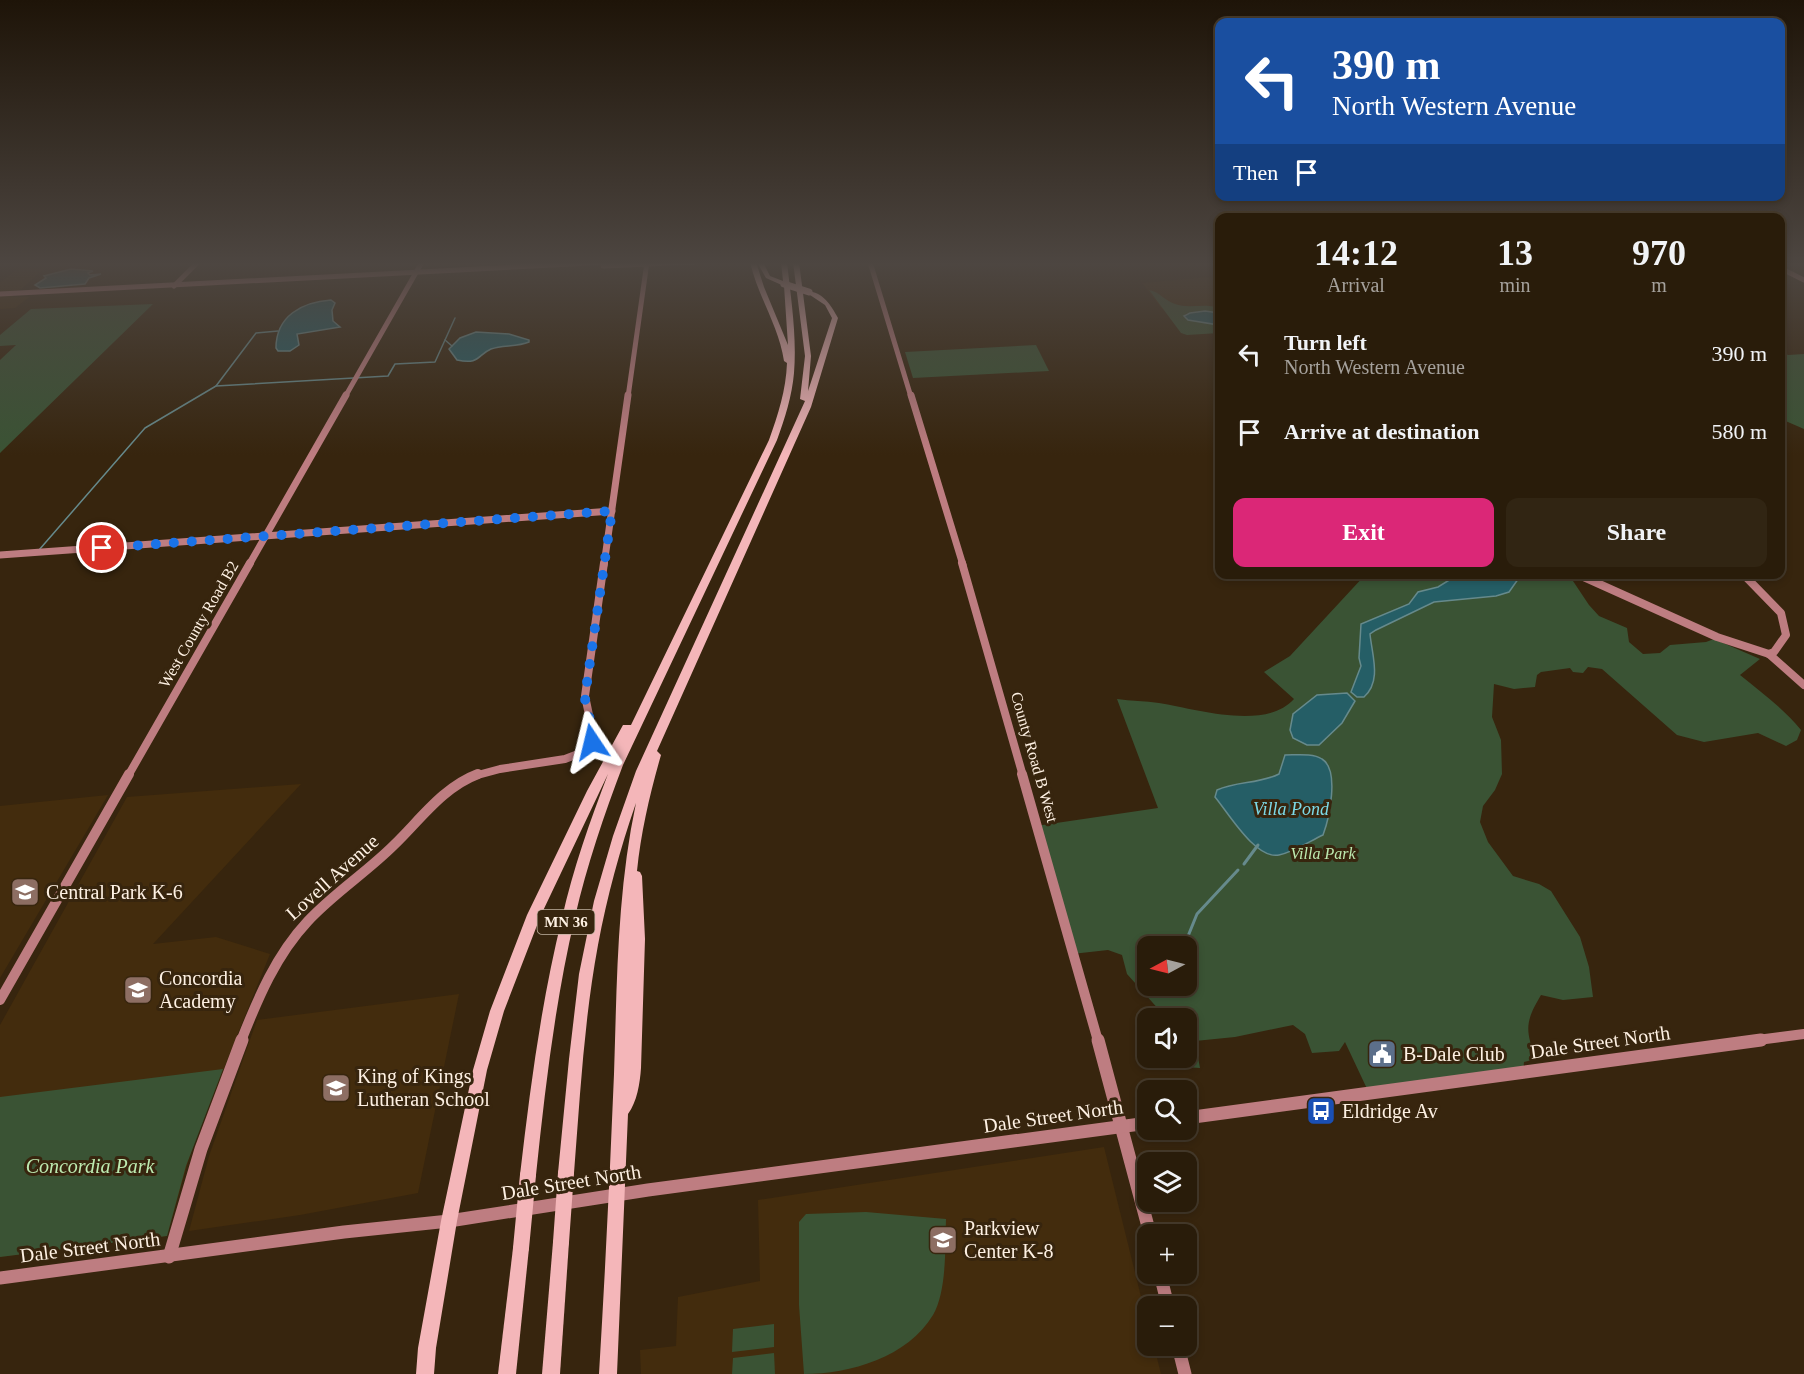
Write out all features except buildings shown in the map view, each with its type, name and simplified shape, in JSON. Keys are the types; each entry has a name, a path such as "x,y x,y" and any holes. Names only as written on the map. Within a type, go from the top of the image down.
{"highway":[{"path":"776,326 786,349 787,401"},
{"name":"MN 36","path":"507,1374 547,1017 559,950 576,882 604,797 656,682 773,440 787,401 793,354 790,326"},
{"name":"MN 36","path":"551,1374 579,1022 598,915 626,815 680,684 796,428 806,391 808,364 804,326"},
{"path":"796,428 807,407 832,326"},
{"path":"425,1374 427,1348 449,1221 480,1070 497,1011 517,957 593,791 656,682"},
{"path":"608,1374 620,1116 632,1084 634,1068 638,939 635,853 642,798 680,684"}],"street":[{"name":"West County Road B2","path":"0,1000 385,326"},
{"path":"0,555 612,511 638,326"},
{"name":"County Road B West","path":"889,326 966,579 1122,1126 1147,1224"},
{"name":"Lovell Avenue","path":"169,1257 178,1234 205,1138 258,996 267,975 289,941 319,910 386,854 454,787 492,770 569,759 588,747 594,735 586,710 585,696 612,511"},
{"path":"1588,579 1717,637 1769,654 1804,685"},
{"path":"1748,579 1784,619 1786,635 1774,652 1769,654"},
{"name":"Dale Street North","path":"1197,1117 1804,1034"},
{"name":"Dale Street North","path":"0,1278 344,1232 449,1221 648,1190 1137,1124"},
{"path":"1180,1356 1185,1374"}],"shaded area":[{"name":"Concordia Academy","path":"301,784 153,944 216,937 270,954 193,1145 167,1236 0,1257 0,1025 127,797"},
{"name":"Central Park K-6","path":"108,795 0,978 0,806"},
{"name":"King of Kings Lutheran School","path":"459,994 418,1193 300,1215 189,1231 209,1156 257,1020"},
{"name":"Parkview Center K-8","path":"1104,1147 1141,1296 1137,1296 1137,1356 1156,1356 1161,1374 641,1374 640,1350 676,1346 678,1297 760,1281 758,1200"}],"green space":[{"path":"11,326 130,326 0,453 0,360 16,345 0,346 0,335"},
{"path":"1176,326 1215,326 1215,333 1187,335 1181,333"},
{"path":"1036,345 1049,371 913,378 905,352"},
{"path":"1785,354 1804,354 1804,429 1785,421"},
{"name":"Villa Park","path":"1361,579 1572,579 1599,616 1627,628 1629,642 1643,654 1660,653 1670,645 1706,642 1714,639 1760,659 1740,675 1780,708 1801,730 1797,740 1786,746 1758,733 1704,742 1677,735 1602,669 1588,667 1583,673 1573,672 1570,668 1541,672 1537,675 1535,687 1514,689 1494,684 1492,717 1501,740 1502,774 1495,790 1483,806 1480,822 1488,842 1513,876 1539,884 1551,891 1580,937 1589,967 1593,997 1563,1000 1541,995 1528,1026 1536,1059 1524,1062 1523,1072 1369,1093 1345,1042 1339,1051 1312,1053 1305,1034 1293,1025 1235,1037 1197,1041 1197,1008 1157,1008 1147,996 1197,996 1197,936 1137,936 1137,985 1127,974 1122,955 1108,950 1072,954 1036,826 1158,808 1117,699 1159,703 1210,713 1248,716 1281,709 1294,699 1264,672 1290,656"},
{"name":"Villa Park","path":"1197,1052 1200,1068 1197,1068"},
{"name":"Concordia Park","path":"223,1069 186,1166 167,1236 0,1257 0,1097"},
{"path":"866,1212 946,1219 943,1281 938,1305 922,1330 893,1352 840,1371 804,1374 799,1305 799,1222 806,1214"},
{"path":"774,1324 774,1347 732,1352 733,1329"},
{"path":"774,1353 775,1374 732,1374 733,1358"}],"water":[{"path":"281,327 340,327 297,334 299,345 290,351 278,351 277,337"},
{"path":"476,332 509,334 529,340 529,342 491,349 470,361 457,360 449,349 460,338"},
{"path":"1451,579 1518,579 1509,592 1496,596 1434,602 1370,634 1374,667 1373,683 1370,691 1364,697 1357,697 1351,692 1361,666 1359,658 1361,624 1409,604 1418,592 1438,587"},
{"path":"1347,693 1355,701 1342,723 1319,745 1307,745 1293,738 1290,730 1293,714 1317,695"},
{"name":"Villa Pond","path":"1285,755 1305,755 1322,759 1331,773 1332,795 1323,835 1290,851 1270,855 1252,843 1215,797 1217,790 1225,787 1279,774"}],"waterway":[{"path":"445,340 451,326"},
{"path":"216,386 256,333 278,331"},
{"path":"216,386 388,376 395,364 435,362 445,340"},
{"path":"445,340 452,346"},
{"path":"39,550 145,428 216,386"},
{"path":"1244,864 1258,845"},
{"path":"1188,936 1197,914 1238,870"}],"place":[{"name":"Central Park K-6","path":"25,892"},
{"name":"Concordia Academy","path":"138,990"},
{"name":"B-Dale Club","path":"1382,1054"},
{"name":"King of Kings Lutheran School","path":"336,1088"},
{"name":"Eldridge Av","path":"1321,1111"},
{"name":"Parkview Center K-8","path":"943,1240"}],"route":[{"path":"102,548 612,511 585,696 586,710 594,735 592,742"}]}
